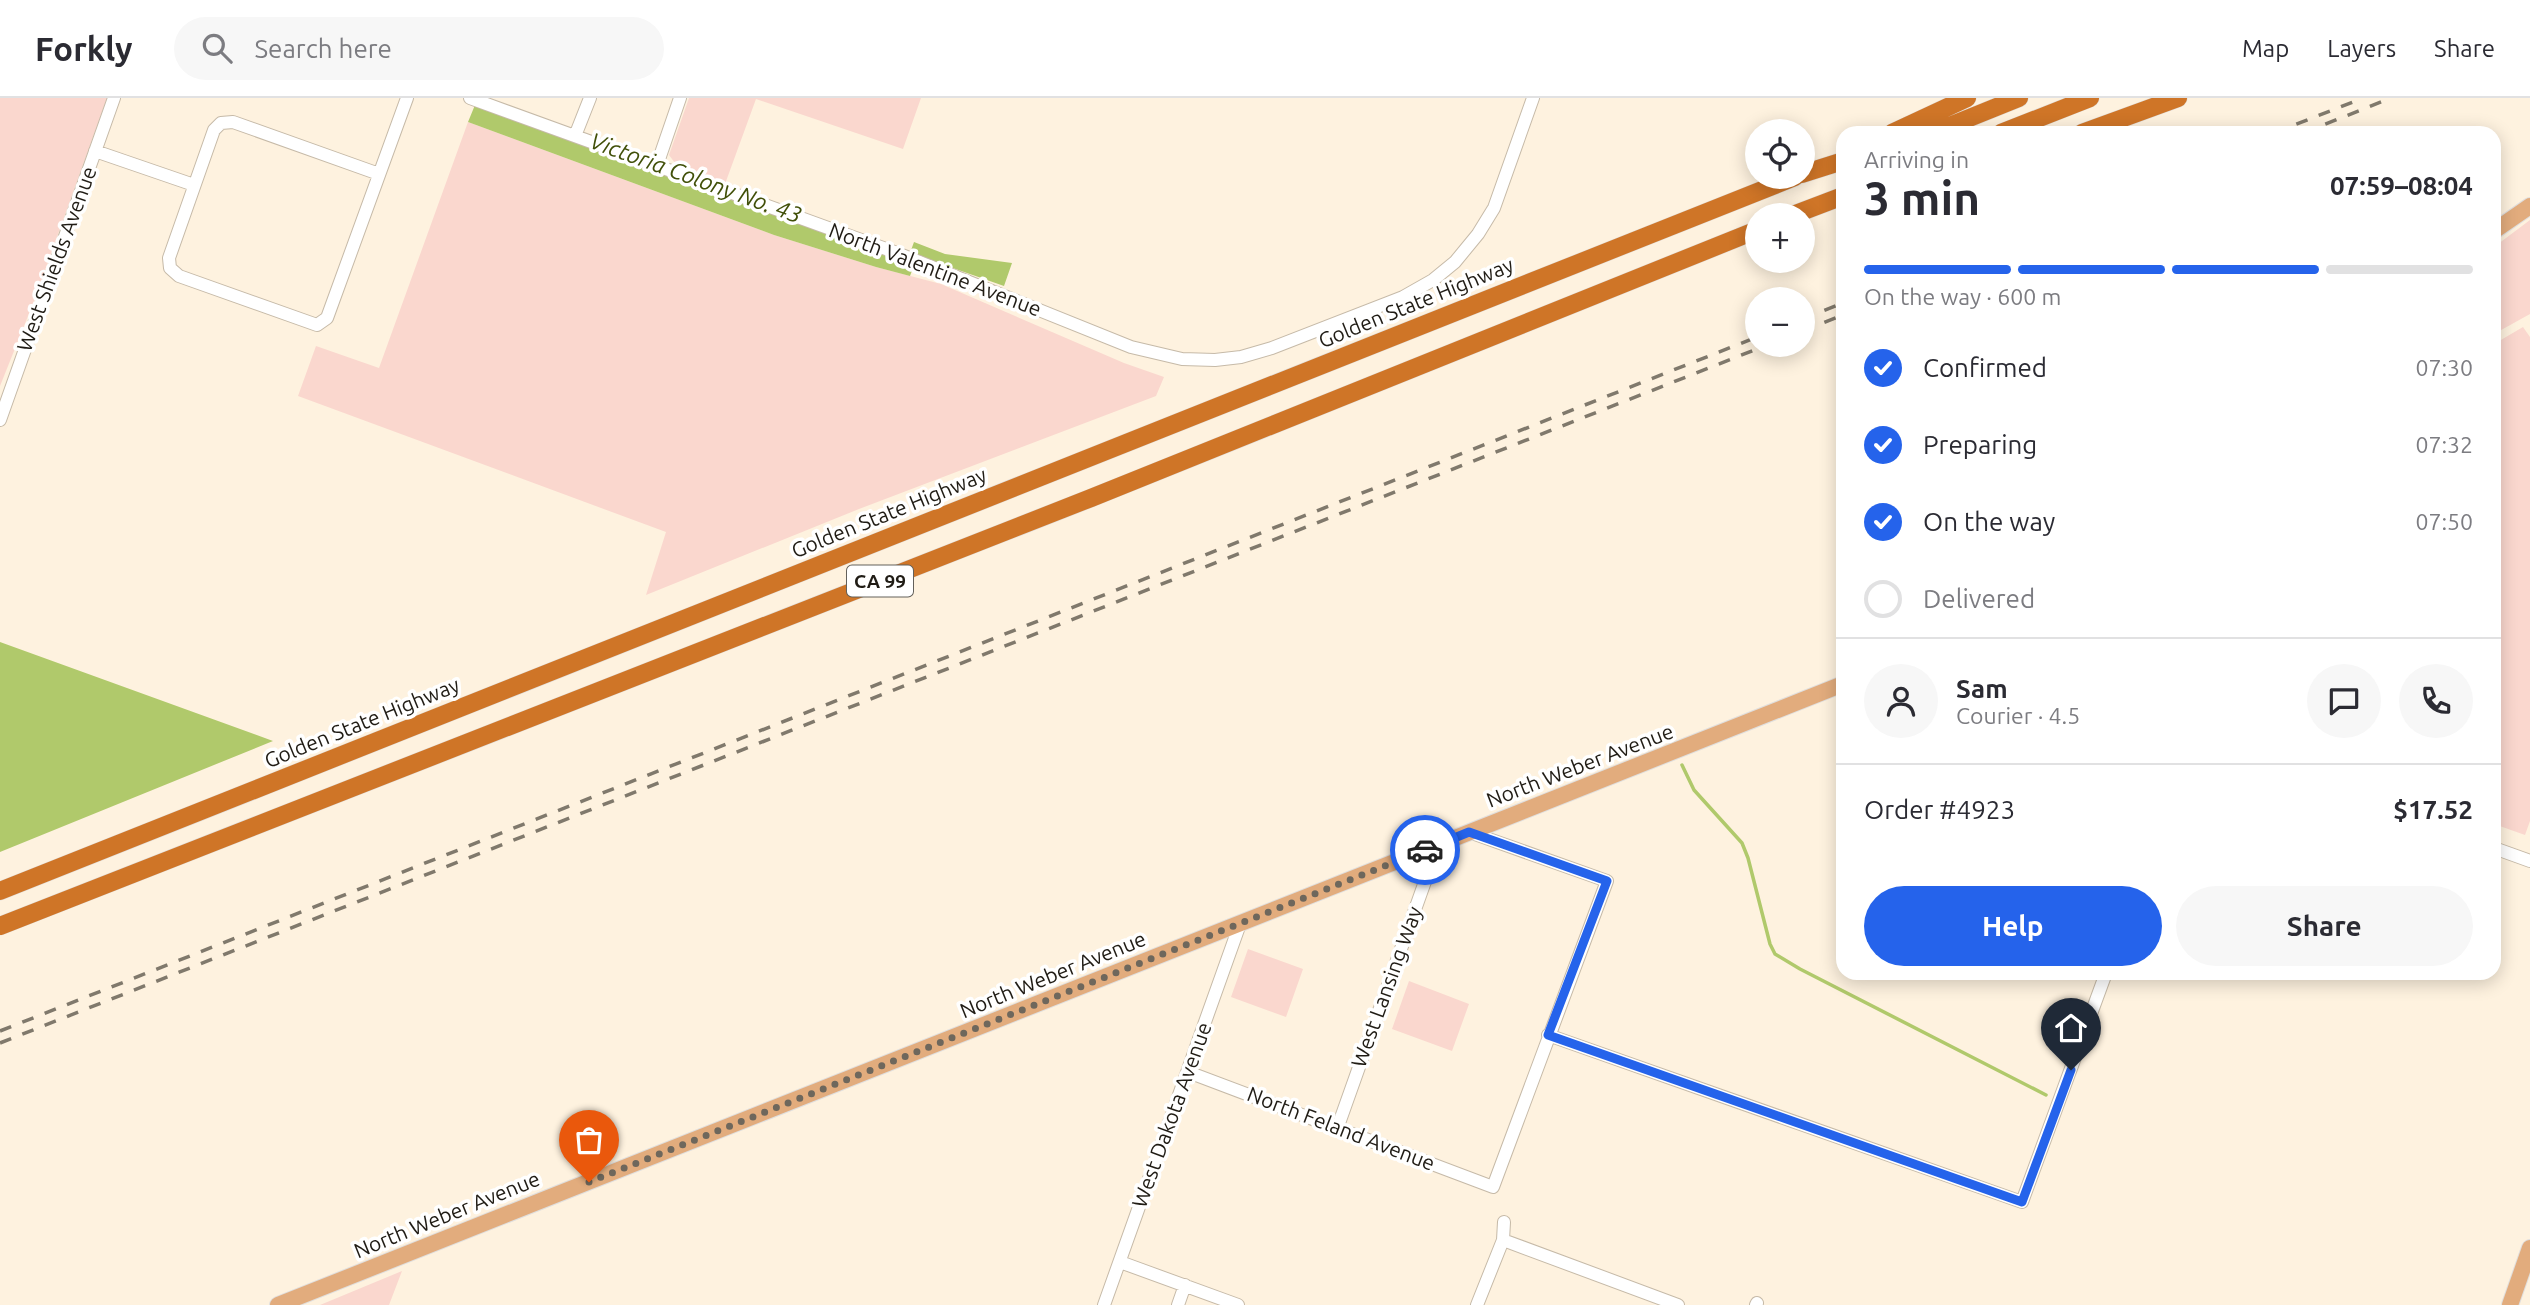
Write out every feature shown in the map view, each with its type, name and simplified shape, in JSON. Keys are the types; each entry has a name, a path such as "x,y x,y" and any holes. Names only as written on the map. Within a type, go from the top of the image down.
{"highway":[{"path":"1907,126 1967,98"},
{"path":"1949,126 2019,98"},
{"path":"2019,126 2090,98"},
{"path":"2101,126 2178,98"},
{"path":"1815,168 1836,158"},
{"name":"Golden State Highway","path":"1815,170 1836,163"},
{"name":"Golden State Highway","path":"0,891 1766,189"},
{"path":"1815,206 1836,198"},
{"path":"1815,210 1836,206"},
{"name":"CA 99","path":"0,926 1091,498 1745,235"}],"main road":[{"path":"2501,226 2530,206"},
{"name":"North Weber Avenue","path":"278,1305 1836,687"},
{"path":"2510,1305 2530,1248"}],"street":[{"name":"West Shields Avenue","path":"0,420 114,98"},
{"path":"379,174 233,122 221,123 214,130 194,185 169,258 170,268 179,276 317,325 327,318 407,98"},
{"name":"North Valentine Avenue","path":"470,98 897,253 1131,347 1182,359 1215,360 1241,357 1272,348 1403,297 1433,280 1465,252 1494,208 1533,98"},
{"path":"575,136 590,98"},
{"path":"657,165 680,98"},
{"path":"95,151 194,185"},
{"path":"1469,832 1607,881 1548,1035 2022,1202 2103,980"},
{"name":"West Lansing Way","path":"1337,1129 1438,845"},
{"path":"2501,851 2530,861"},
{"name":"West Dakota Avenue","path":"1104,1305 1240,924"},
{"name":"North Feland Avenue","path":"1188,1072 1493,1187 1548,1035"},
{"path":"1477,1305 1503,1240 1504,1222"},
{"path":"1503,1240 1678,1305"},
{"path":"1120,1262 1238,1305"},
{"path":"1178,1305 1185,1285"}],"shaded area":[{"path":"0,98 107,98 34,301 0,386"},
{"path":"689,98 921,98 903,149 756,99 725,184 678,167 669,155"},
{"path":"475,105 914,265 910,276 774,235 468,122"},
{"path":"468,122 774,235 941,284 1124,363 1164,377 1156,396 859,509 646,595 666,532 298,396 316,346 379,368"},
{"path":"2530,220 2530,314 2501,330 2501,242"},
{"path":"914,242 945,254 1012,263 1004,286 910,253"},
{"path":"2523,327 2530,337 2530,821 2525,835 2501,826 2501,340"},
{"path":"0,642 273,741 0,852"},
{"path":"1248,949 1303,969 1286,1017 1231,997"},
{"path":"1409,981 1469,1004 1452,1051 1392,1029"},
{"path":"402,1271 389,1305 320,1305"}],"waterway":[{"path":"1682,765 1694,790 1742,843 1775,954 2046,1095"}],"railway":[{"path":"2292,126 2363,98"},
{"path":"2321,126 2391,98"},
{"path":"1815,314 1836,306"},
{"path":"1815,326 1836,318"},
{"path":"0,1031 1745,342"},
{"path":"0,1043 1745,354"}],"way so far":[{"path":"589,1182 1425,850"}],"route":[{"path":"1425,850 1469,832 1607,881 1548,1035 2022,1202 2071,1070"}],"water label":[{"name":"Victoria Colony No. 43","path":"696,178"}]}
